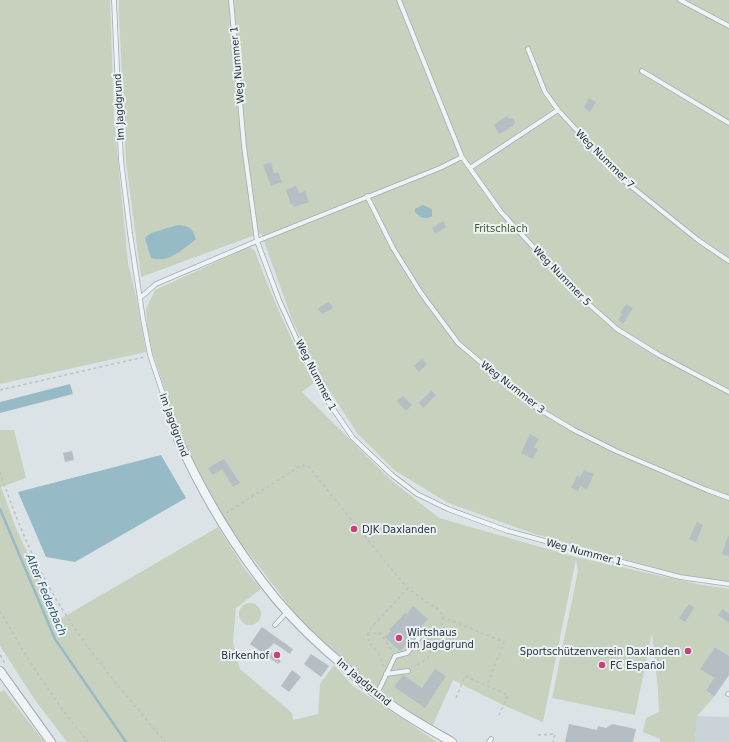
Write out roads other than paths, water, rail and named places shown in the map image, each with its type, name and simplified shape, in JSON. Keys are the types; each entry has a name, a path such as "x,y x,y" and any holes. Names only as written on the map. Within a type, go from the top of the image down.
{"street":[{"name":"Im Jagdgrund","path":"178,439 192,471 236,547 287,612 320,645 377,695 390,705 452,742"},
{"path":"0,671 51,742"}],"lane":[{"name":"Im Jagdgrund","path":"114,0 122,160 130,233 150,355 178,439"},
{"name":"Weg Nummer 1","path":"232,0 244,146 257,241 279,300 307,362 327,400 353,438 392,475 417,494 448,510 508,531 680,577 729,584"},
{"name":"Weg Nummer 5","path":"399,0 462,157 501,212 574,291 617,330 659,355 729,392"},
{"path":"680,0 729,26"},
{"name":"Weg Nummer 7","path":"528,49 545,92 558,110 622,179 698,240 729,261"},
{"path":"642,72 729,123"},
{"path":"470,168 558,110"},
{"path":"140,298 156,284 367,196 440,168 462,157"},
{"name":"Weg Nummer 3","path":"367,196 393,248 421,293 458,343 498,377 537,408 574,430 623,454 729,498"},
{"path":"274,625 287,612"},
{"path":"377,695 395,656 407,653 419,638"},
{"path":"386,674 408,671"}],"water":[{"path":"423,205 432,209 432,216 423,218 415,212 415,209"},
{"path":"178,225 190,228 196,239 181,251 169,257 163,259 151,258 145,238 151,233"},
{"path":"70,384 73,394 0,413 0,402"},
{"path":"161,455 186,498 75,562 46,557 18,492"}],"waterway":[{"name":"Alter Federbach","path":"0,509 55,639 126,742"}],"place":[{"name":"DJK Daxlanden","path":"354,529"},
{"name":"Wirtshaus im Jagdgrund","path":"399,638"},
{"name":"Sportschützenverein Daxlanden","path":"688,651"},
{"name":"Birkenhof","path":"277,655"},
{"name":"FC Español","path":"602,665"}],"park label":[{"name":"Fritschlach","path":"501,228"}]}
